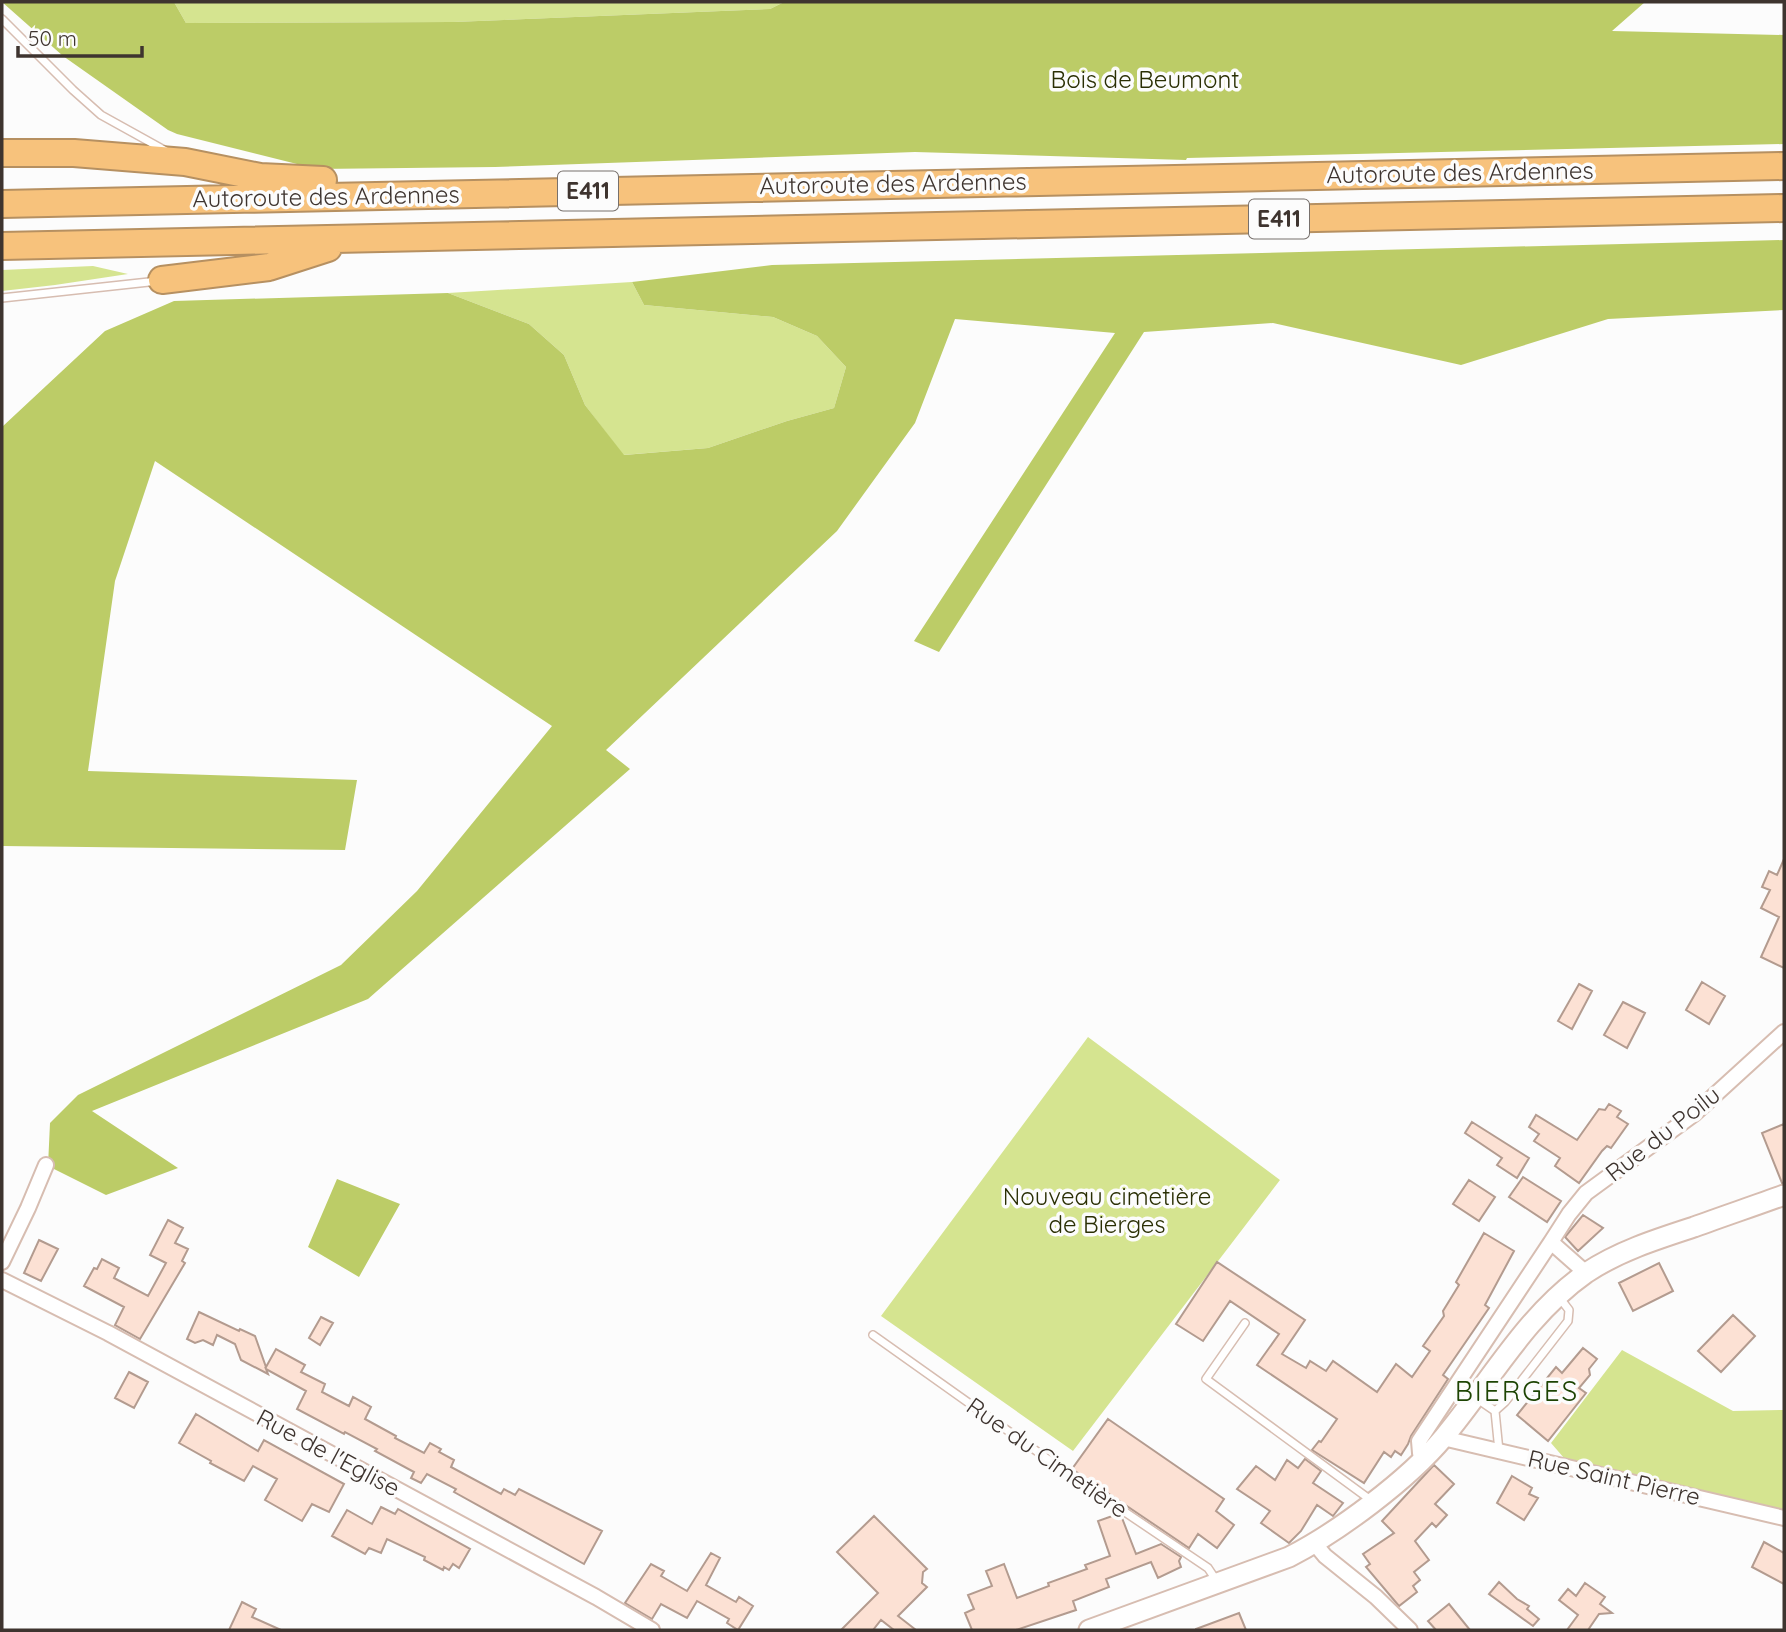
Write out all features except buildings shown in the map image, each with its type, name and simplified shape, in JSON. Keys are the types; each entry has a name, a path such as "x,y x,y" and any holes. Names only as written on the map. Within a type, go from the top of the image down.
{"highway":[{"path":"2,153 74,153 185,162 260,177 332,180 364,196"},
{"name":"Autoroute des Ardennes","path":"2,204 1784,166"},
{"name":"Autoroute des Ardennes","path":"2,246 1784,208"},
{"path":"162,280 269,267 356,239"}],"street":[{"name":"Rue du Poilu","path":"1423,1460 1419,1441 1551,1242 1587,1193 1694,1114 1784,1032"},
{"path":"2,1262 29,1208 46,1165"},
{"path":"1096,1629 1289,1557 1315,1544 1423,1460 1527,1329 1586,1273 1643,1244 1784,1195"},
{"path":"1551,1242 1586,1273"},
{"name":"Rue de l'Eglise","path":"2,1280 120,1340 596,1597 652,1630"},
{"name":"Rue Saint Pierre","path":"1443,1438 1784,1518"},
{"path":"1315,1544 1325,1556 1376,1597 1410,1630"}],"lane":[{"path":"2,19 102,115 185,162"},
{"path":"2,298 162,280"},
{"path":"1495,1411 1568,1321 1569,1310 1558,1297"},
{"path":"1245,1323 1206,1379 1372,1501"},
{"name":"Rue du Cimetière","path":"873,1335 1073,1477 1208,1568 1218,1583"},
{"path":"1475,1397 1495,1411 1500,1451"}],"green space":[{"name":"Bois de Beumont","path":"2,2 174,2 186,23 453,22 770,9 784,2 1645,2 1612,31 1784,35 1784,144 1186,160 915,152 495,167 317,169 168,130 63,56"},
{"path":"174,2 784,2 770,9 453,22 186,23"},
{"path":"1784,240 1784,310 1608,319 1461,365 1273,323 1144,332 939,652 914,641 1115,333 955,319 915,423 837,531 606,750 630,769 368,999 92,1111 178,1168 106,1195 48,1166 50,1123 78,1095 341,965 417,891 552,726 155,461 115,581 88,771 357,780 345,850 2,846 2,427 105,331 174,301 448,293 529,324 564,355 585,405 624,455 708,448 834,408 846,367 817,336 773,317 644,305 632,282 772,265"},
{"path":"93,266 128,274 2,291 2,270"},
{"path":"632,282 644,305 773,317 817,336 846,367 834,408 708,448 623,455 585,405 564,355 529,324 448,293"},
{"name":"Nouveau cimetière de Bierges","path":"1088,1037 1280,1180 1073,1451 881,1316"},
{"path":"337,1179 400,1204 359,1277 308,1247"},
{"path":"1622,1350 1733,1411 1784,1410 1784,1514 1564,1458 1551,1443"}],"district":[{"name":"BIERGES","path":"1517,1391"}]}
